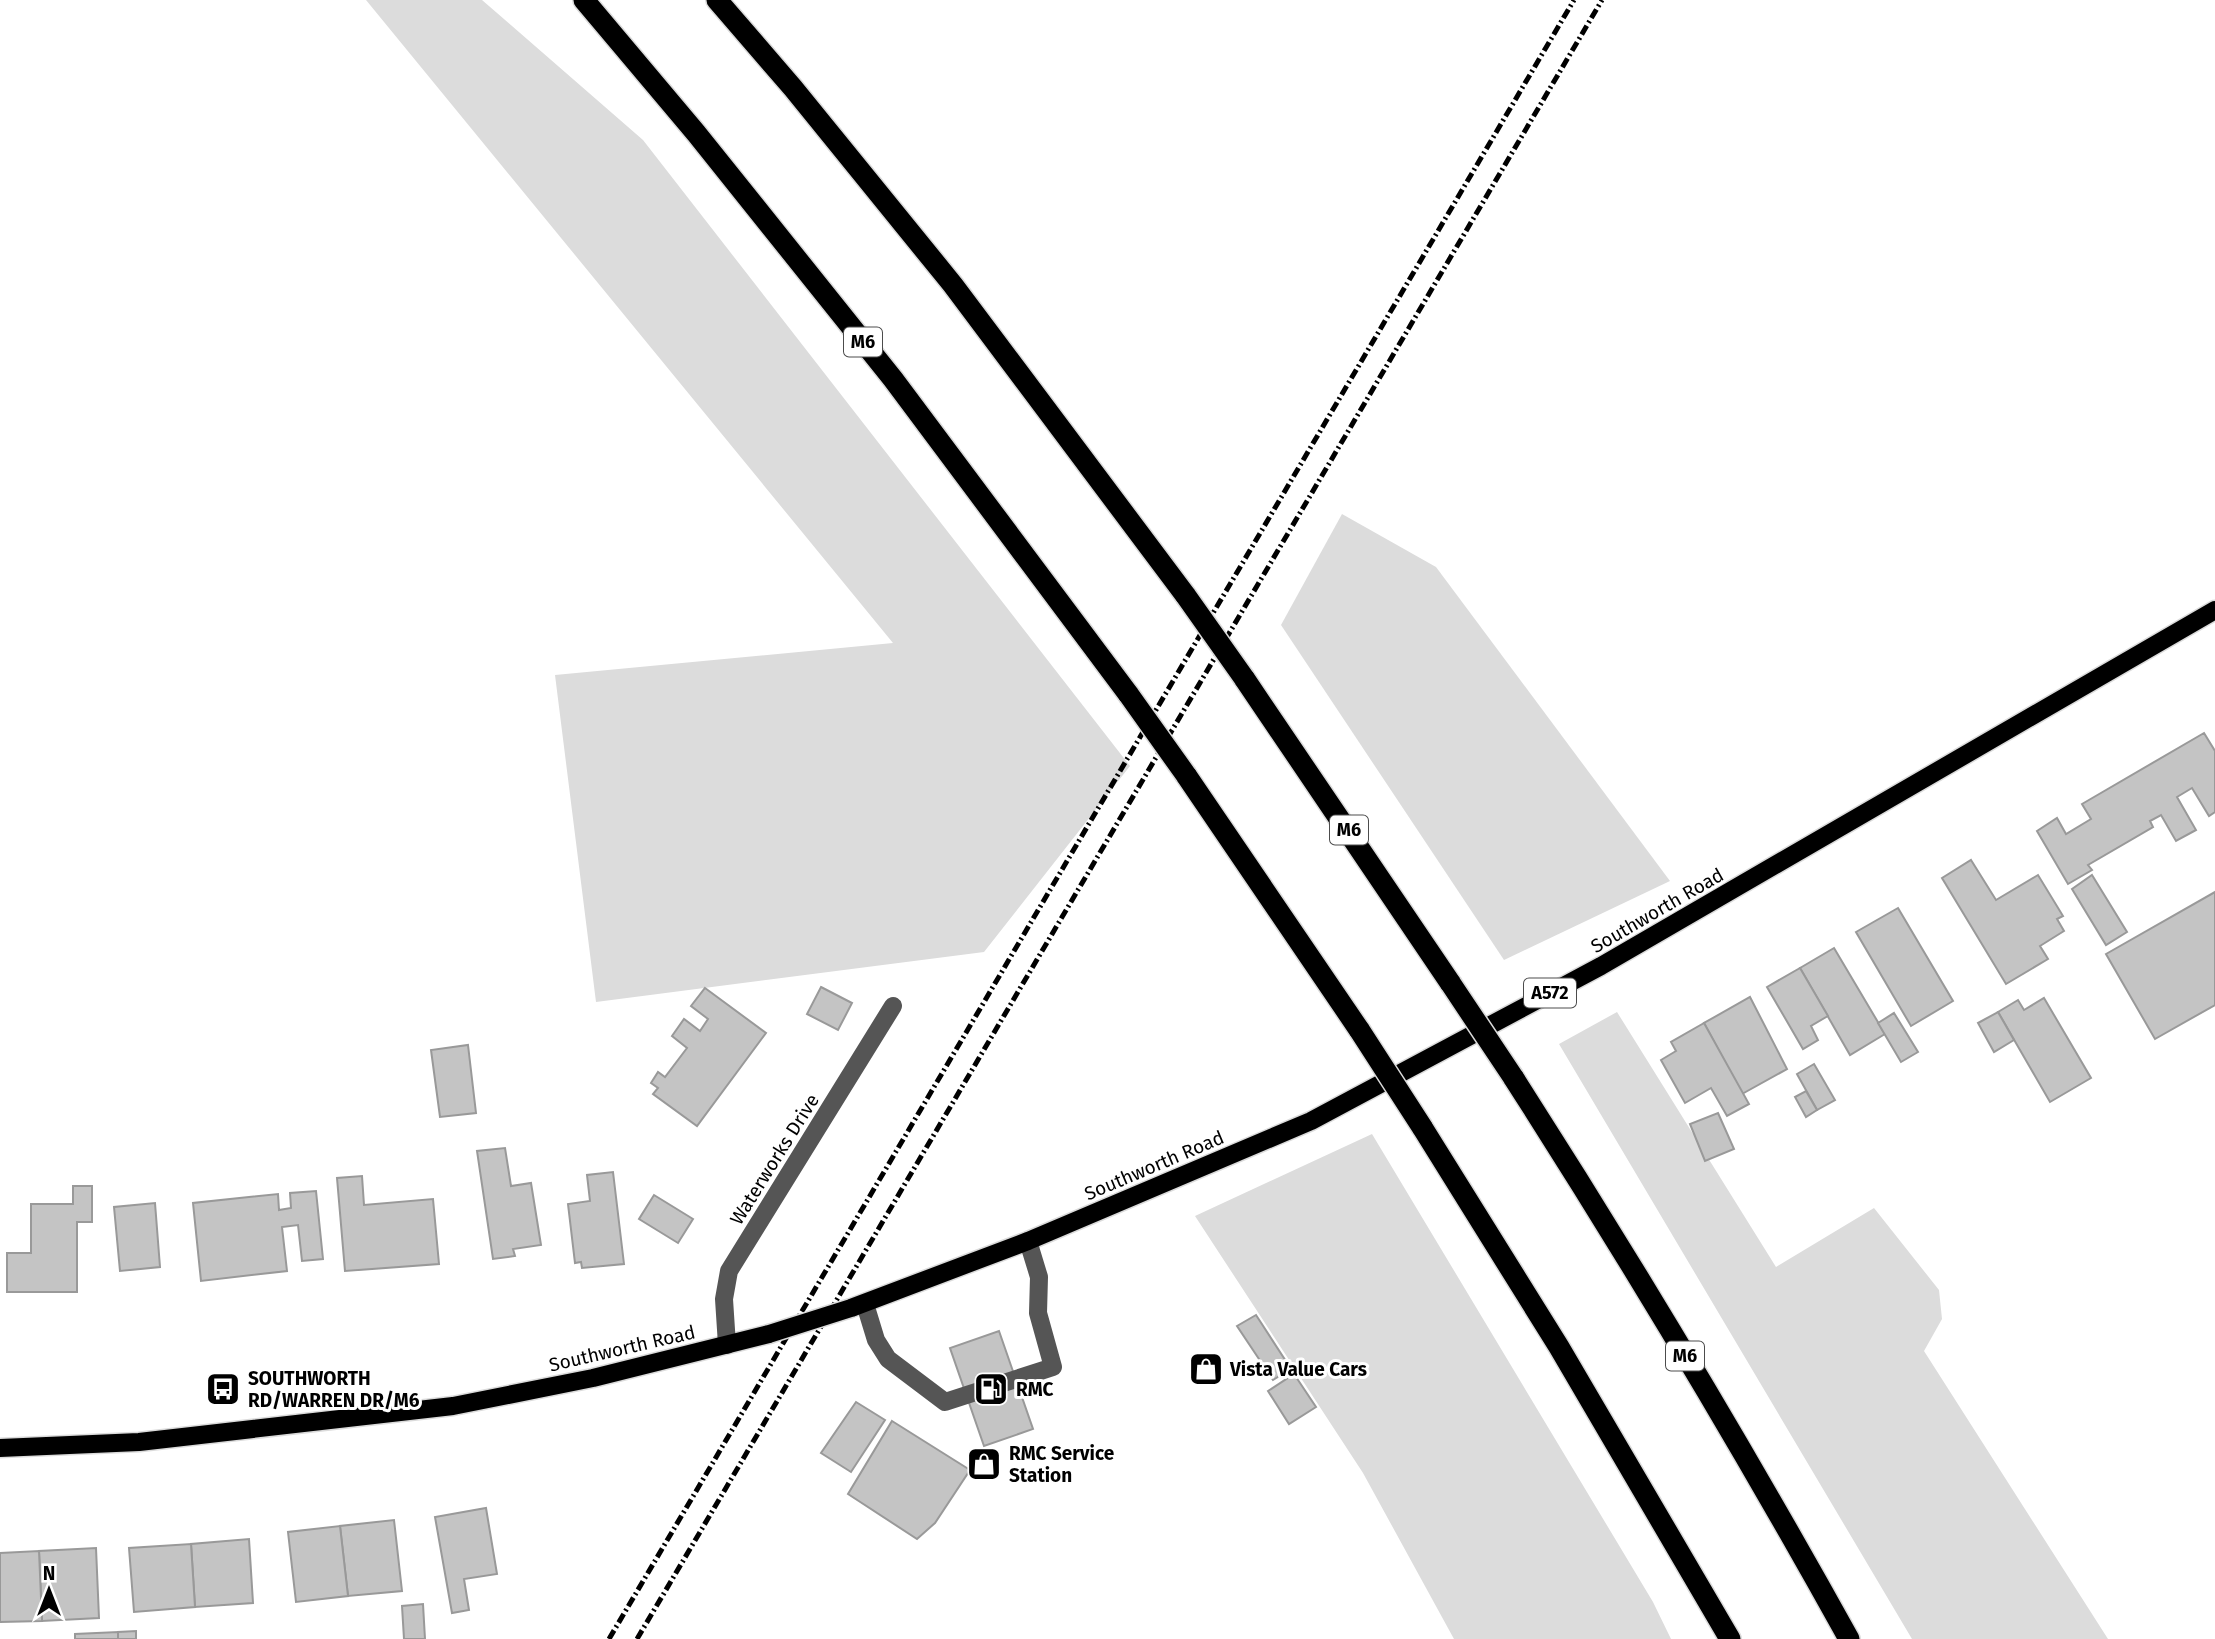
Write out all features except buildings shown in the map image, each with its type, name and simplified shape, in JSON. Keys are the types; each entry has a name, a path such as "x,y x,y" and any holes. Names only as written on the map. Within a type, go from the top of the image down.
{"highway":[{"name":"M6","path":"584,0 696,133 893,379 1186,775 1422,1127 1559,1347 1730,1639"},
{"name":"M6","path":"718,0 953,285 1186,596 1244,678 1513,1077 1590,1198 1849,1639"}],"main road":[{"name":"Southworth Road","path":"0,1448 139,1442 453,1406 593,1378 727,1345 858,1306 1028,1241 1323,1114 1601,966 2215,610"}],"street":[{"name":"Waterworks Drive","path":"727,1345 724,1299 729,1271 893,1006"},
{"path":"858,1306 888,1359 945,1402 1053,1367 1038,1313 1039,1277 1028,1241"}],"shaded area":[{"path":"366,0 482,0 643,140 1130,766 984,952 596,1002 555,675 893,643"},
{"path":"1342,514 1436,567 1670,881 1504,960 1281,625"},
{"path":"1617,1012 1776,1267 1874,1208 1939,1290 1942,1319 1924,1351 2108,1639 1912,1639 1559,1044"},
{"path":"1372,1134 1653,1602 1671,1639 1454,1639 1363,1473 1195,1216"}],"railway":[{"path":"609,1639 1574,0"},
{"path":"637,1639 1602,0"}],"place":[{"name":"Vista Value Cars","path":"1206,1369"},
{"name":"SOUTHWORTH RD/WARREN DR/M6","path":"223,1389"},
{"name":"RMC","path":"991,1389"},
{"name":"RMC Service Station","path":"984,1464"}]}
